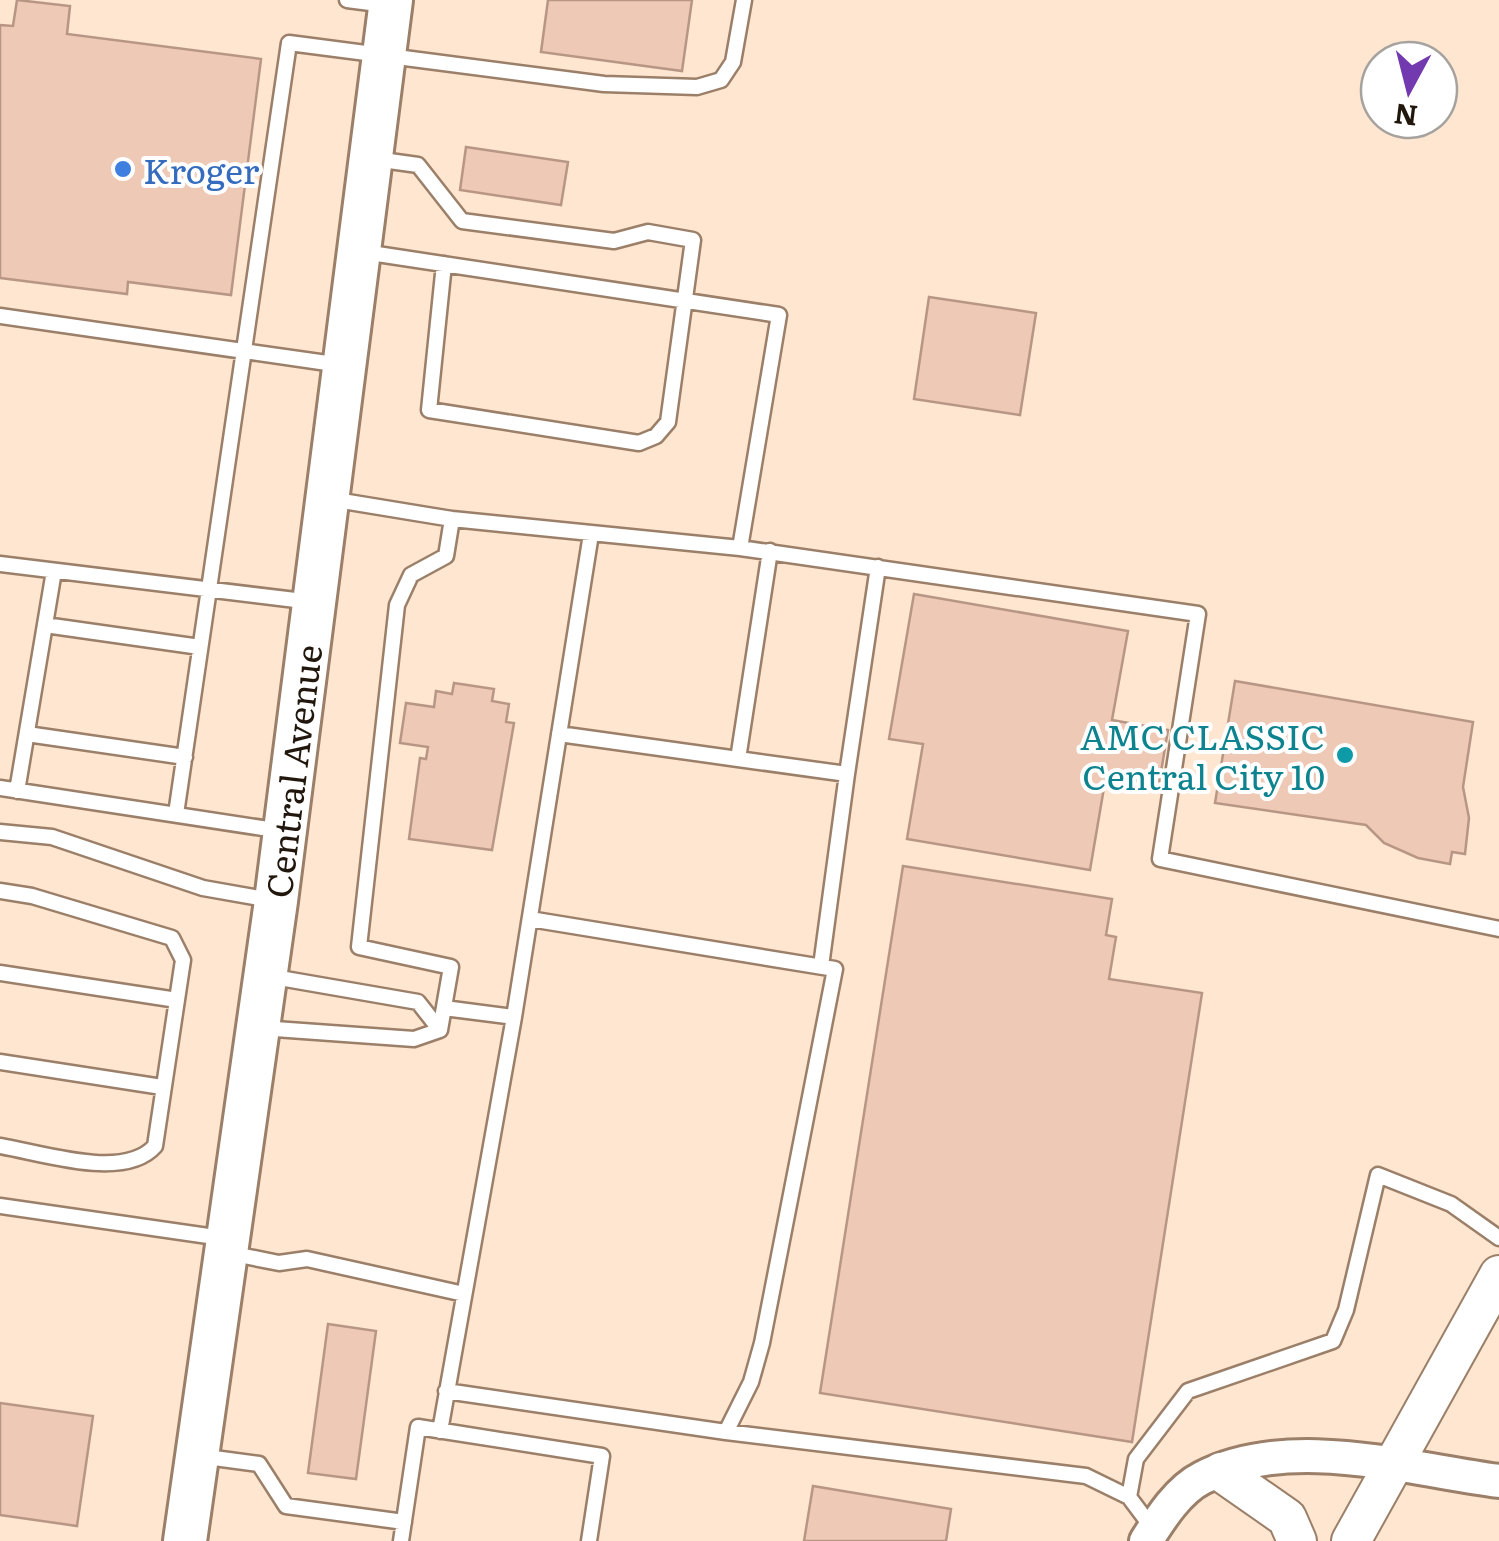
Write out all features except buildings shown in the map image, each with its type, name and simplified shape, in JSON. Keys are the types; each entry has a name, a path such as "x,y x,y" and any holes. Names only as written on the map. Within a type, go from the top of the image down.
{"main road":[{"name":"Central Avenue","path":"185,1541 224,1245 276,901 390,3"},
{"path":"1351,1541 1499,1274"},
{"path":"1221,1472 1287,1518 1297,1541"}],"street":[{"path":"1150,1536 1175,1500 1201,1478 1270,1458 1322,1458 1499,1482"}],"lane":[{"path":"347,0 390,3"},
{"path":"176,814 290,43 604,84 698,87 722,80 733,62 744,0"},
{"path":"370,158 418,165 462,221 614,241 648,232 693,240 668,422 656,436 639,442 429,410 444,264"},
{"path":"358,251 779,315 740,548"},
{"path":"0,316 343,365"},
{"path":"326,498 452,519 770,551 1198,614 1160,859 1499,929"},
{"path":"440,1030 450,967 359,946 398,605 411,575 446,556 452,519"},
{"path":"440,1431 514,1017 592,534"},
{"path":"738,759 770,551"},
{"path":"0,564 312,602"},
{"path":"820,966 878,567"},
{"path":"17,791 54,571"},
{"path":"45,625 200,646"},
{"path":"27,734 185,756"},
{"path":"559,734 847,774"},
{"path":"0,788 283,831"},
{"path":"0,832 52,837 203,888 276,901"},
{"path":"0,891 32,896 172,938 183,960 155,1146 142,1160 119,1166 0,1146"},
{"path":"530,918 835,969 794,1191 754,1369 726,1432"},
{"path":"0,973 177,1000"},
{"path":"263,975 418,1002 440,1030"},
{"path":"444,1008 514,1017"},
{"path":"255,1028 414,1038 440,1030"},
{"path":"0,1062 162,1087"},
{"path":"1129,1497 1136,1459 1188,1391 1333,1341 1346,1310 1378,1175 1451,1204 1499,1238"},
{"path":"0,1206 224,1245 278,1263 306,1259 464,1294"},
{"path":"446,1391 726,1432 1086,1476 1129,1497 1150,1536"},
{"path":"401,1541 418,1428 602,1456 589,1541"},
{"path":"196,1455 259,1464 286,1506 404,1522"}],"place":[{"name":"Kroger","path":"123,169"},
{"name":"AMC CLASSIC Central City 10","path":"1345,755"}]}
